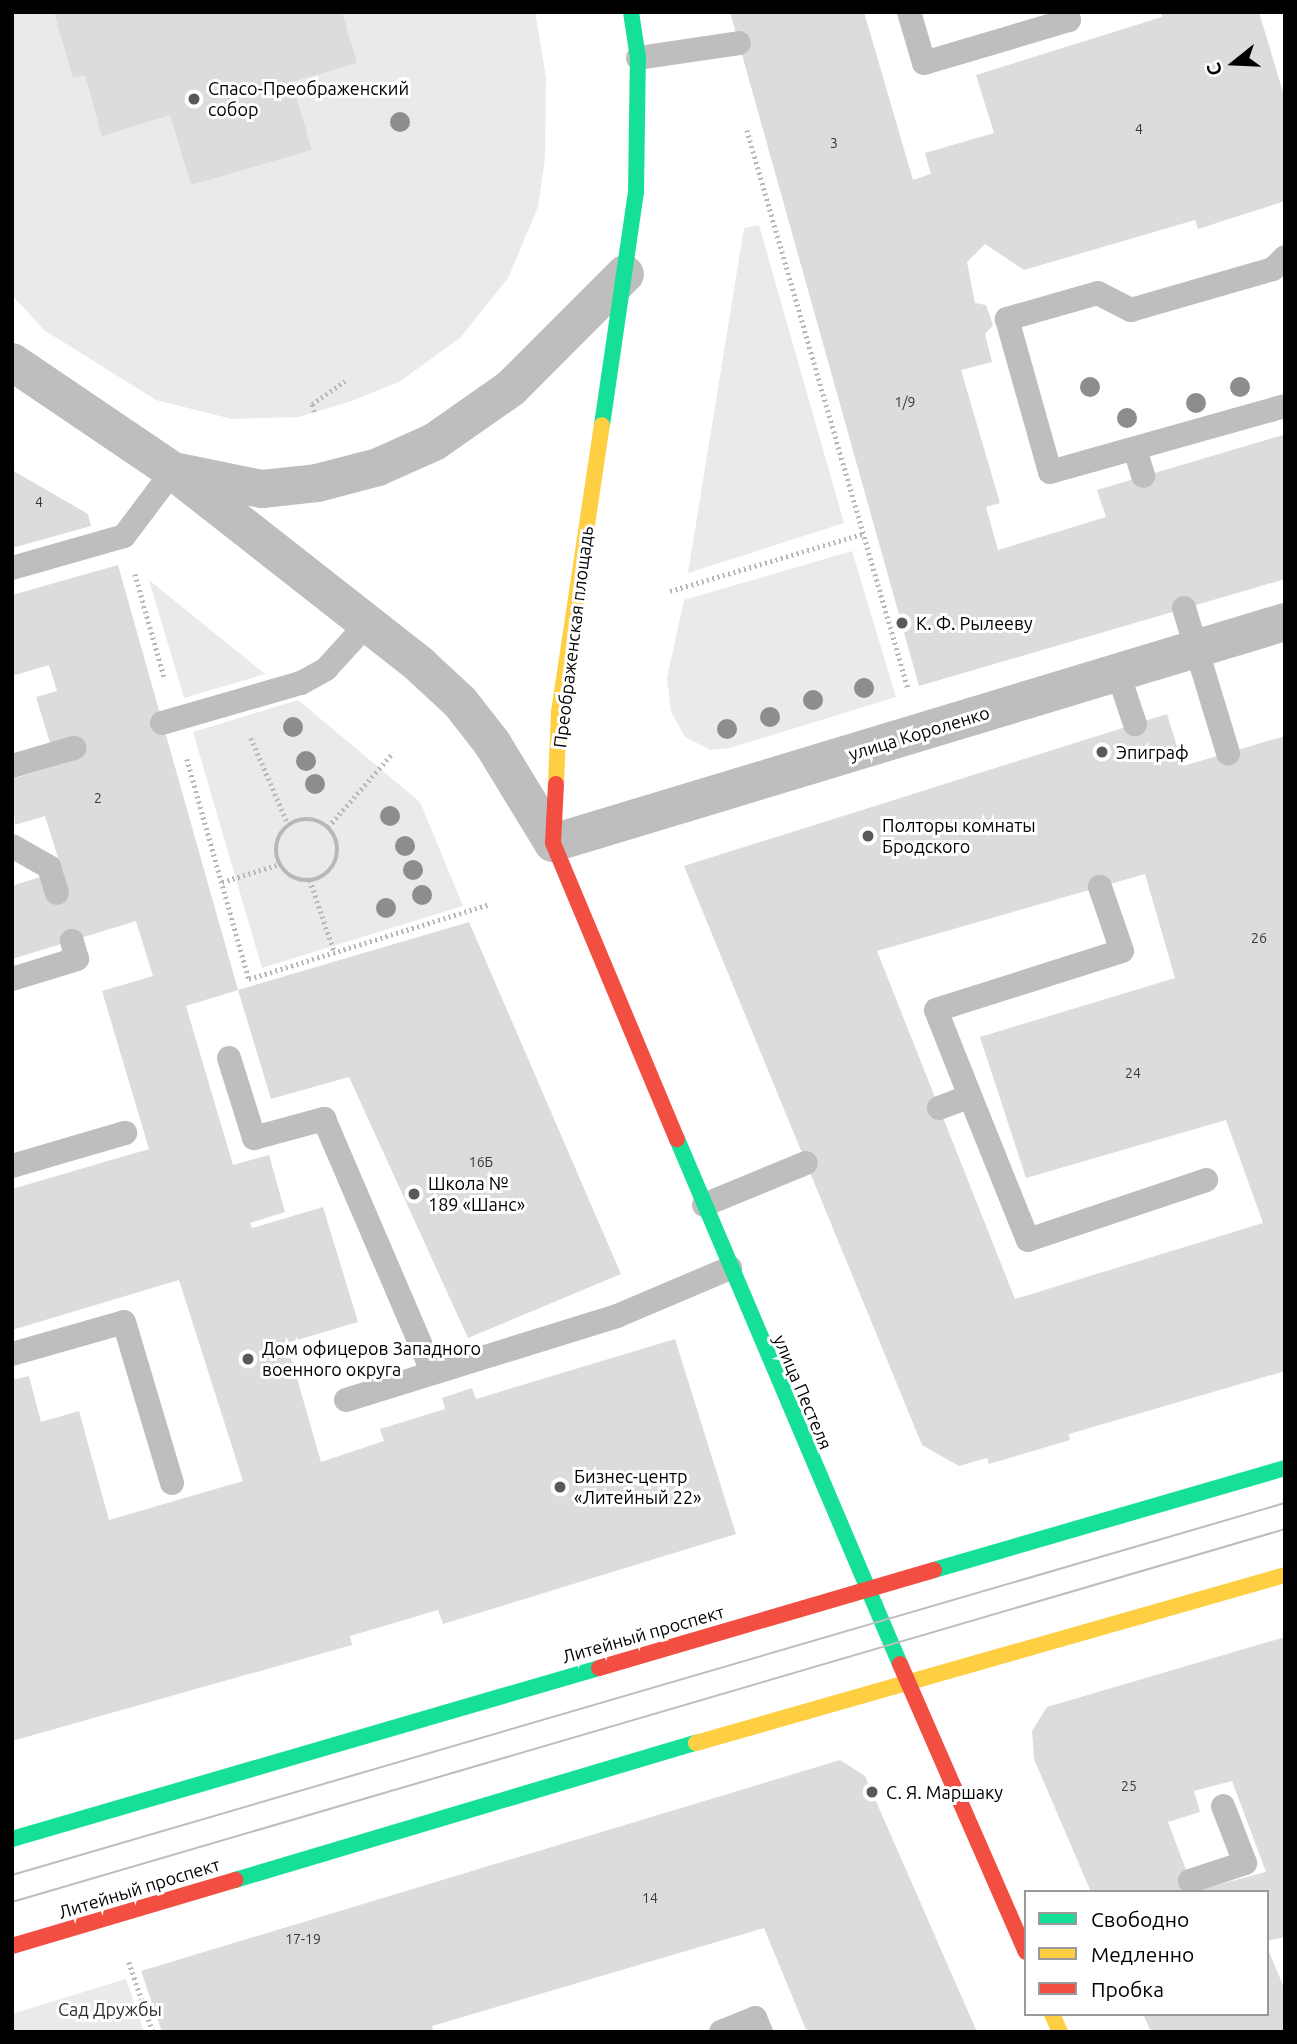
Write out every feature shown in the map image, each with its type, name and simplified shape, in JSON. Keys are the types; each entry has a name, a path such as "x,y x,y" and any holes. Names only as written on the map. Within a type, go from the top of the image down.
{"main road":[{"name":"Преображенская площадь","path":"553,843 559,712 625,274 640,130 638,58 631,12"},
{"name":"улица Пестеля","path":"553,843 867,1588 1024,1942"},
{"name":"Литейный проспект","path":"12,1839 1285,1468"},
{"name":"Литейный проспект","path":"12,1946 907,1680 1285,1575"},
{"path":"1053,2016 1060,2032"}],"street":[{"path":"173,471 262,489 317,482 377,467 434,442 511,388 625,274"},
{"path":"12,362 173,471 367,624 460,702 553,843"},
{"name":"улица Короленко","path":"553,843 1285,622"}],"lane":[{"path":"909,12 924,63 1069,20 1067,12"},
{"path":"638,58 739,43"},
{"path":"1285,257 1273,269 1131,310 1097,293 1007,319 1050,472 1285,406"},
{"path":"1135,449 1143,476"},
{"path":"12,568 124,536 173,471"},
{"path":"1184,608 1228,753"},
{"path":"169,721 301,683 326,669 367,624"},
{"path":"1118,673 1135,724"},
{"path":"12,766 74,748"},
{"path":"12,846 49,867 57,893"},
{"path":"1100,887 1122,951 936,1010 1028,1240 1206,1180"},
{"path":"12,979 77,959 72,941"},
{"path":"229,1058 254,1138 324,1119 433,1373"},
{"path":"939,1108 970,1096"},
{"path":"12,1166 125,1133"},
{"path":"704,1205 806,1163"},
{"path":"346,1399 617,1316 730,1268"},
{"path":"12,1354 124,1322 172,1483"},
{"path":"1190,1881 1245,1863 1223,1806"},
{"path":"721,2032 755,2018 761,2032"}],"path":[{"path":"747,131 909,692"},
{"path":"314,412 312,404 345,381"},
{"path":"670,592 863,534"},
{"path":"124,536 169,721 222,882 249,979 490,904"},
{"path":"235,702 288,824"},
{"path":"328,827 391,754"},
{"path":"304,818 328,827 337,848 335,863 324,875 310,880 289,876 280,864 276,843 288,824 304,818"},
{"path":"222,882 280,864"},
{"path":"310,880 334,951"},
{"path":"129,1961 153,2032"}],"green space":[{"path":"12,12 535,12 546,78 545,158 538,207 508,278 460,338 399,382 351,401 299,417 232,419 156,400 44,330 12,295"},
{"path":"759,225 844,523 688,573 744,228"},
{"path":"852,551 896,697 730,748 711,750 685,737 671,712 667,678 684,600"},
{"path":"149,580 265,674 184,698"},
{"path":"298,700 420,802 463,906 262,968 193,732"},
{"name":"Сад Дружбы","path":"126,1979 144,2032 12,2032 12,2014"}],"building":[{"name":"Спасо-Преображенский собор","path":"54,12 342,12 357,63 292,82 312,150 191,185 170,115 102,136 85,75 73,78"},
{"path":"730,12 864,12 913,180 931,174 925,153 994,133 976,75 1162,17 1161,12 1259,12 1285,99 1285,201 1198,229 1195,220 1024,270 985,244 967,262 975,303 986,305 993,325 985,334 992,362 961,370 1000,503 986,507 998,550 1106,517 1097,490 1283,435 1285,579 919,686"},
{"path":"12,470 88,514 91,526 12,548"},
{"path":"118,565 238,990 186,1006 233,1165 269,1155 285,1212 250,1223 252,1228 323,1207 358,1322 287,1343 321,1462 384,1441 380,1429 445,1409 442,1398 472,1388 476,1399 675,1339 736,1534 443,1624 438,1610 350,1636 352,1645 12,1741 12,1380 29,1376 41,1422 79,1411 109,1520 243,1481 179,1280 12,1330 12,1189 149,1149 102,991 153,976 136,921 12,959 12,886 40,877 68,890 45,816 15,825 12,779 78,759 50,743 36,697 57,691 49,665 12,676 12,595"},
{"path":"1167,714 1183,766 1285,736 1285,1371 1069,1434 1070,1440 989,1464 987,1458 959,1466 922,1445 684,866","holes":["1145,874 1175,978 980,1037 1026,1178 1226,1120 1263,1223 1015,1299 877,951"]},
{"path":"469,922 621,1274 468,1338 349,1077 271,1099 238,990"},
{"path":"1285,1637 1285,1937 1269,1941 1269,1890 1198,1890 1266,1872 1232,1781 1194,1791 1200,1812 1168,1822 1194,1890 1090,1890 1034,1759 1032,1731 1047,1707"},
{"path":"840,1760 865,1776 977,2032 807,2032 764,1928 432,2026 434,2032 162,2032 141,1971"},
{"path":"1269,1952 1285,1990 1285,2032 1151,2032 1144,2016 1269,2016"}],"tram line":[{"path":"12,1875 1285,1503"},
{"path":"12,1902 1285,1529"}],"traffic: fast":[{"path":"602,425 636,193 638,58 631,12"},
{"path":"677,1139 900,1664"},
{"path":"934,1570 1285,1468"},
{"path":"12,1839 599,1668"},
{"path":"235,1880 696,1743"}],"traffic: slow":[{"path":"556,784 559,712 602,425"},
{"path":"696,1743 1285,1575"},
{"path":"1053,2016 1060,2032"}],"traffic: jam":[{"path":"556,784 553,843 677,1139"},
{"path":"599,1668 934,1570"},
{"path":"900,1664 1024,1947"},
{"path":"12,1946 235,1880"}],"place":[{"name":"Спасо-Преображенский собор","path":"194,99"},
{"name":"К. Ф. Рылееву","path":"902,623"},
{"name":"Эпиграф","path":"1102,752"},
{"name":"Полторы комнаты Бродского","path":"868,836"},
{"name":"Школа № 189 «Шанс»","path":"414,1194"},
{"name":"Дом офицеров Западного военного округа","path":"248,1359"},
{"name":"Бизнес-центр «Литейный 22»","path":"560,1487"},
{"name":"С. Я. Маршаку","path":"872,1792"}]}
